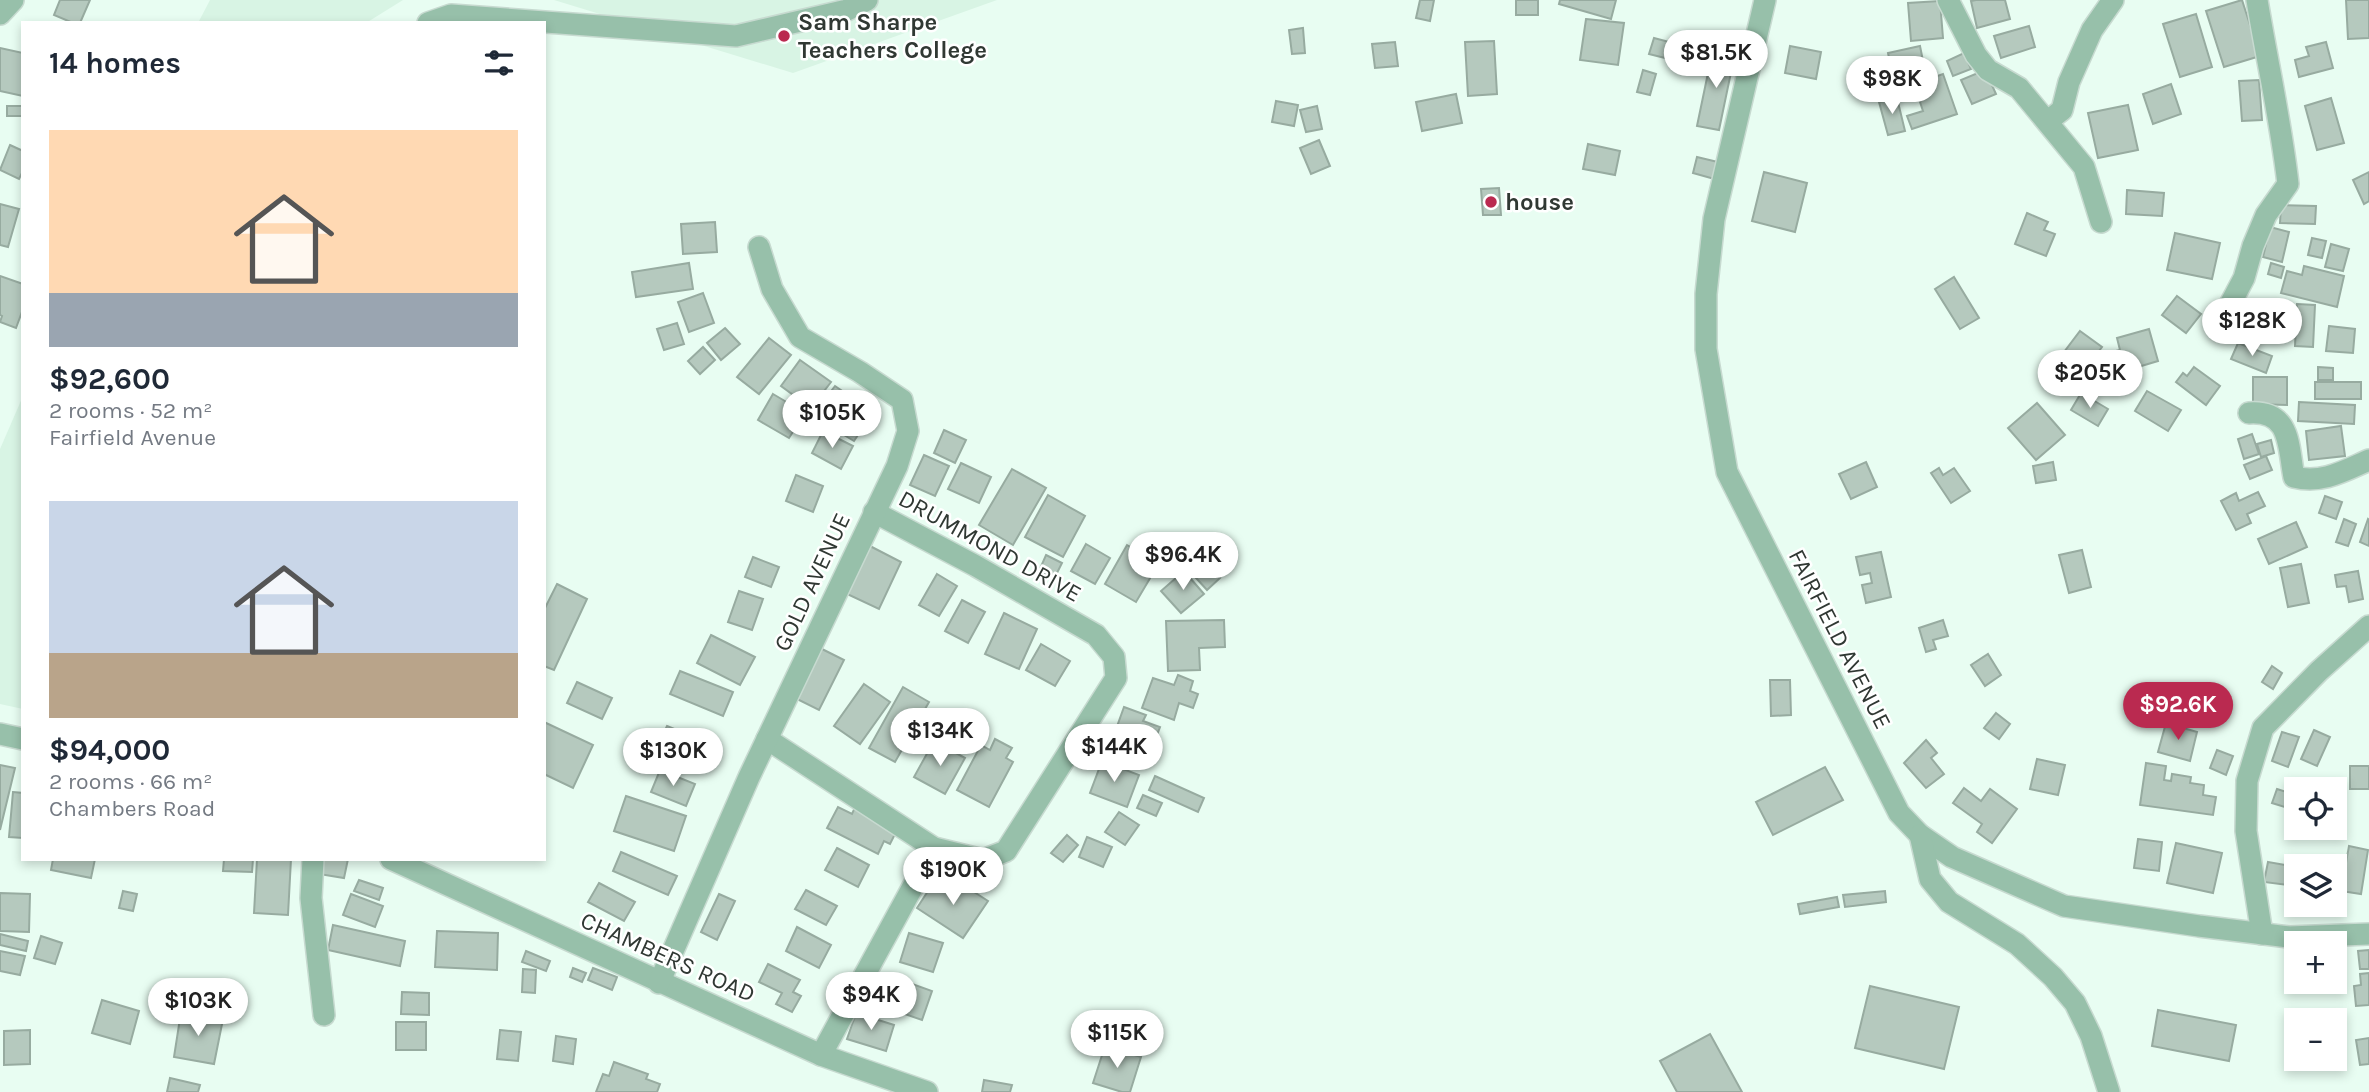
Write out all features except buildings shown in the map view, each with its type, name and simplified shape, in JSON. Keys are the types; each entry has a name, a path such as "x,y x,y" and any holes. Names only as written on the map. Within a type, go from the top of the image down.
{"street":[{"path":"0,14 13,0"},
{"path":"546,22 736,36 848,10 867,0"},
{"name":"FAIRFIELD AVENUE","path":"1765,0 1714,219 1706,294 1706,349 1727,472 1899,813 1920,835 1952,857 2064,906 2289,937 2369,934"},
{"path":"1948,0 1976,55 1988,70 2019,88 2084,167 2101,222"},
{"path":"2048,121 2062,110 2069,82 2092,30 2113,0"},
{"path":"2226,312 2244,278 2266,215 2288,184 2284,146 2257,0"},
{"path":"434,21 451,15 532,21"},
{"name":"GOLD AVENUE","path":"659,983 766,739 897,466 908,431 902,400 800,337 772,289 759,247"},
{"path":"2249,413 2262,412 2276,419 2286,432 2291,447 2294,477 2309,481 2336,474 2369,460"},
{"name":"DRUMMOND DRIVE","path":"766,739 934,848 983,860 1006,850 1116,678 1114,657 1096,635 976,566 874,512"},
{"path":"2262,934 2246,831 2247,781 2263,728 2319,671 2369,626"},
{"path":"0,734 21,739"},
{"path":"1920,835 1930,879 1949,902 2017,944 2053,977 2075,1003 2091,1036 2109,1092"},
{"path":"821,1055 934,848"},
{"path":"313,861 311,898 324,1015"},
{"name":"CHAMBERS ROAD","path":"395,861 821,1055 927,1092"}],"shaded area":[{"path":"210,0 403,0 369,21 199,21"},
{"name":"Sam Sharpe Teachers College","path":"554,0 997,0 793,73"},
{"path":"21,401 21,709 0,704 0,449"}],"place":[{"name":"Sam Sharpe Teachers College","path":"784,36"},
{"name":"house","path":"1491,202"}]}
